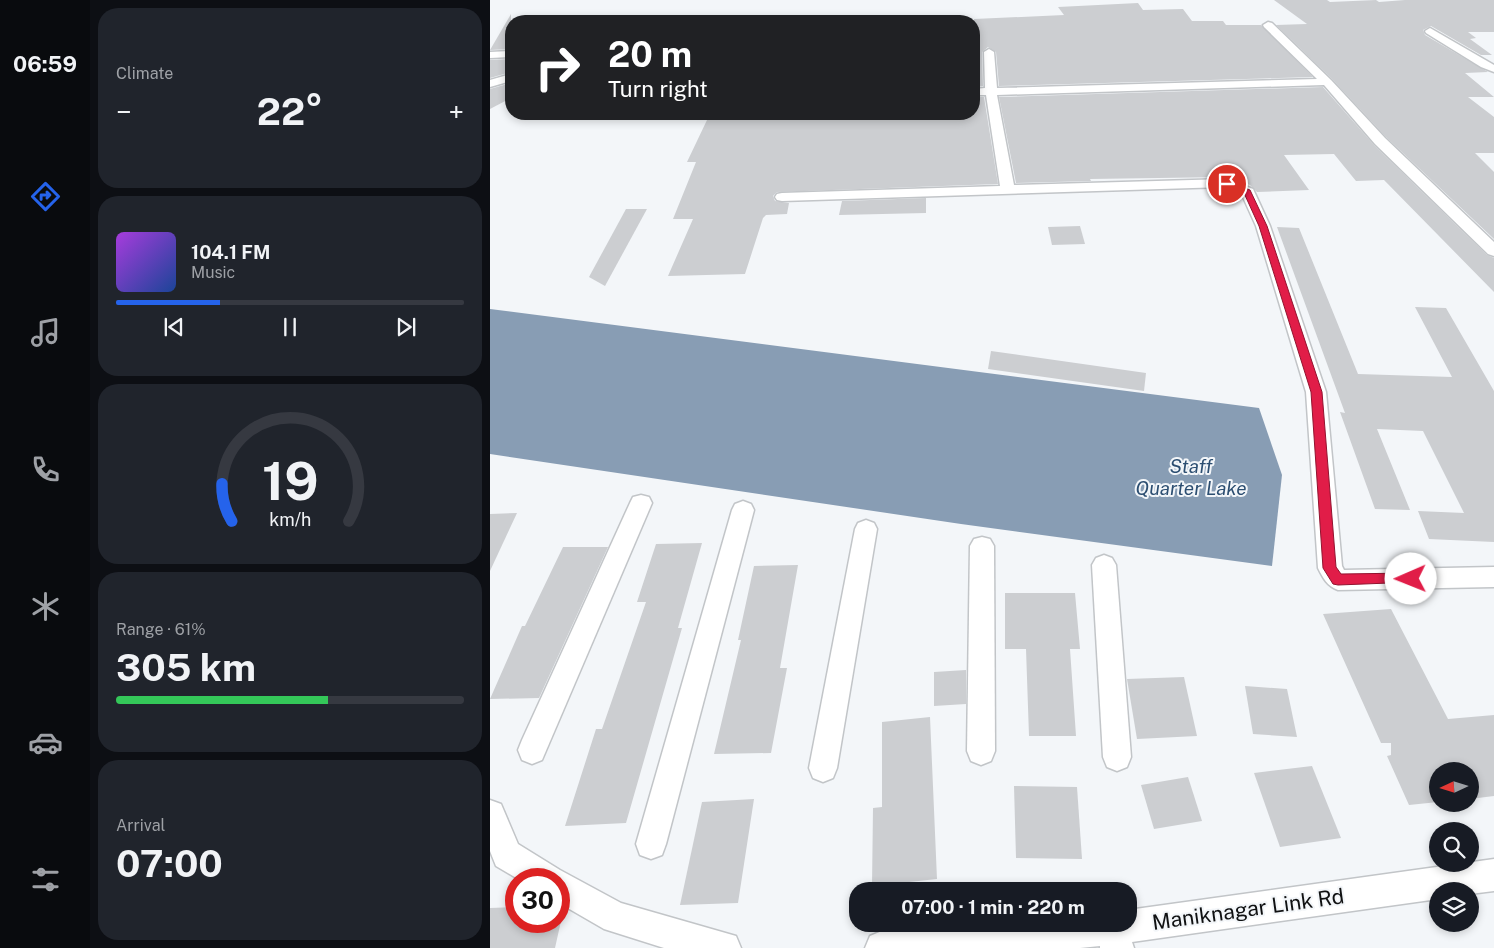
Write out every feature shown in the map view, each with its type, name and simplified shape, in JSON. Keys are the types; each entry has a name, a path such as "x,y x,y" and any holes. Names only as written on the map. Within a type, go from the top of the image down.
{"street":[{"path":"1268,25 1327,82 1380,140 1494,251"},
{"path":"1430,31 1494,69"},
{"path":"989,52 991,92 1008,191"},
{"path":"490,55 505,54"},
{"path":"490,84 505,79"},
{"path":"980,92 1327,82"},
{"path":"782,197 1227,184 1248,192 1263,226 1316,392 1330,568 1338,580 1494,577"},
{"path":"532,750 641,503"},
{"path":"651,844 742,510"},
{"path":"823,768 866,529"},
{"path":"981,751 982,546"},
{"path":"1104,565 1117,757"},
{"path":"490,815 508,855 530,868"},
{"name":"Maniknagar Link Rd","path":"882,948 1114,938 1494,875"},
{"path":"570,891 615,918 724,948"}],"water":[{"name":"Staff Quarter Lake","path":"490,309 1259,408 1282,475 1272,566 961,524 490,454"}],"building":[{"path":"1274,0 1327,0 1330,2 1376,0 1379,2 1405,0 1494,0 1494,32 1468,32 1476,38 1470,39 1492,55 1481,55 1431,26 1423,30 1425,35 1488,72 1465,73 1494,97 1468,97 1494,117 1494,153 1475,153 1494,172 1494,239 1386,137 1332,79 1276,25 1307,24"},
{"path":"1138,3 1143,10 1183,9 1192,21 1223,21 1226,25 1261,25 1313,77 999,86 996,52 988,47 982,52 983,86 980,86 980,19 1064,15 1058,7"},
{"path":"505,24 505,49 490,50"},
{"path":"505,59 505,74 490,78 490,60"},
{"path":"505,85 505,101 490,109 490,89"},
{"path":"1323,87 1374,145 1487,255 1494,258 1494,292 1384,180 1356,181 1334,154 1284,155 1309,190 1257,192 1250,185 1227,177 1090,179 1091,181 1016,183 999,97"},
{"path":"980,97 984,97 998,184 777,192 773,196 775,201 789,203 787,214 766,215 763,218 745,274 668,276 693,219 673,219 696,162 687,162 707,120 980,120"},
{"path":"926,198 926,213 839,215 842,201"},
{"path":"626,209 647,209 605,286 589,277"},
{"path":"1080,226 1085,244 1052,245 1048,227"},
{"path":"1277,227 1299,228 1358,374 1452,377 1415,307 1446,308 1494,391 1494,542 1429,539 1418,511 1464,513 1423,431 1377,429 1410,510 1375,509 1340,412 1345,413"},
{"path":"991,351 1146,373 1144,391 988,369"},
{"path":"517,513 490,571 490,514"},
{"path":"702,543 678,628 682,628 626,823 565,826 596,729 602,729 646,602 637,602 656,544"},
{"path":"563,547 608,547 539,698 490,699 522,626 525,626"},
{"path":"798,565 780,668 787,668 771,753 714,754 741,640 738,640 754,566"},
{"path":"1005,593 1075,593 1080,649 1070,649 1076,736 1029,736 1026,649 1005,649"},
{"path":"1391,609 1448,719 1494,715 1494,796 1479,798 1479,762 1429,762 1429,803 1409,805 1387,756 1391,755 1391,743 1381,743 1323,614"},
{"path":"966,670 966,704 934,706 934,672"},
{"path":"1184,677 1197,736 1137,739 1127,679"},
{"path":"1245,686 1287,689 1297,737 1253,734"},
{"path":"930,717 937,879 909,882 872,882 873,808 882,807 882,722"},
{"path":"1312,766 1341,838 1280,847 1254,773"},
{"path":"1188,777 1202,821 1154,829 1141,785"},
{"path":"1014,786 1077,787 1082,859 1016,858"},
{"path":"754,799 738,903 680,905 702,802"},
{"path":"505,907 505,933 558,933 555,948 490,948 490,908"}],"route":[{"path":"1227,184 1248,192 1263,226 1316,392 1330,568 1338,580 1411,579"}]}
